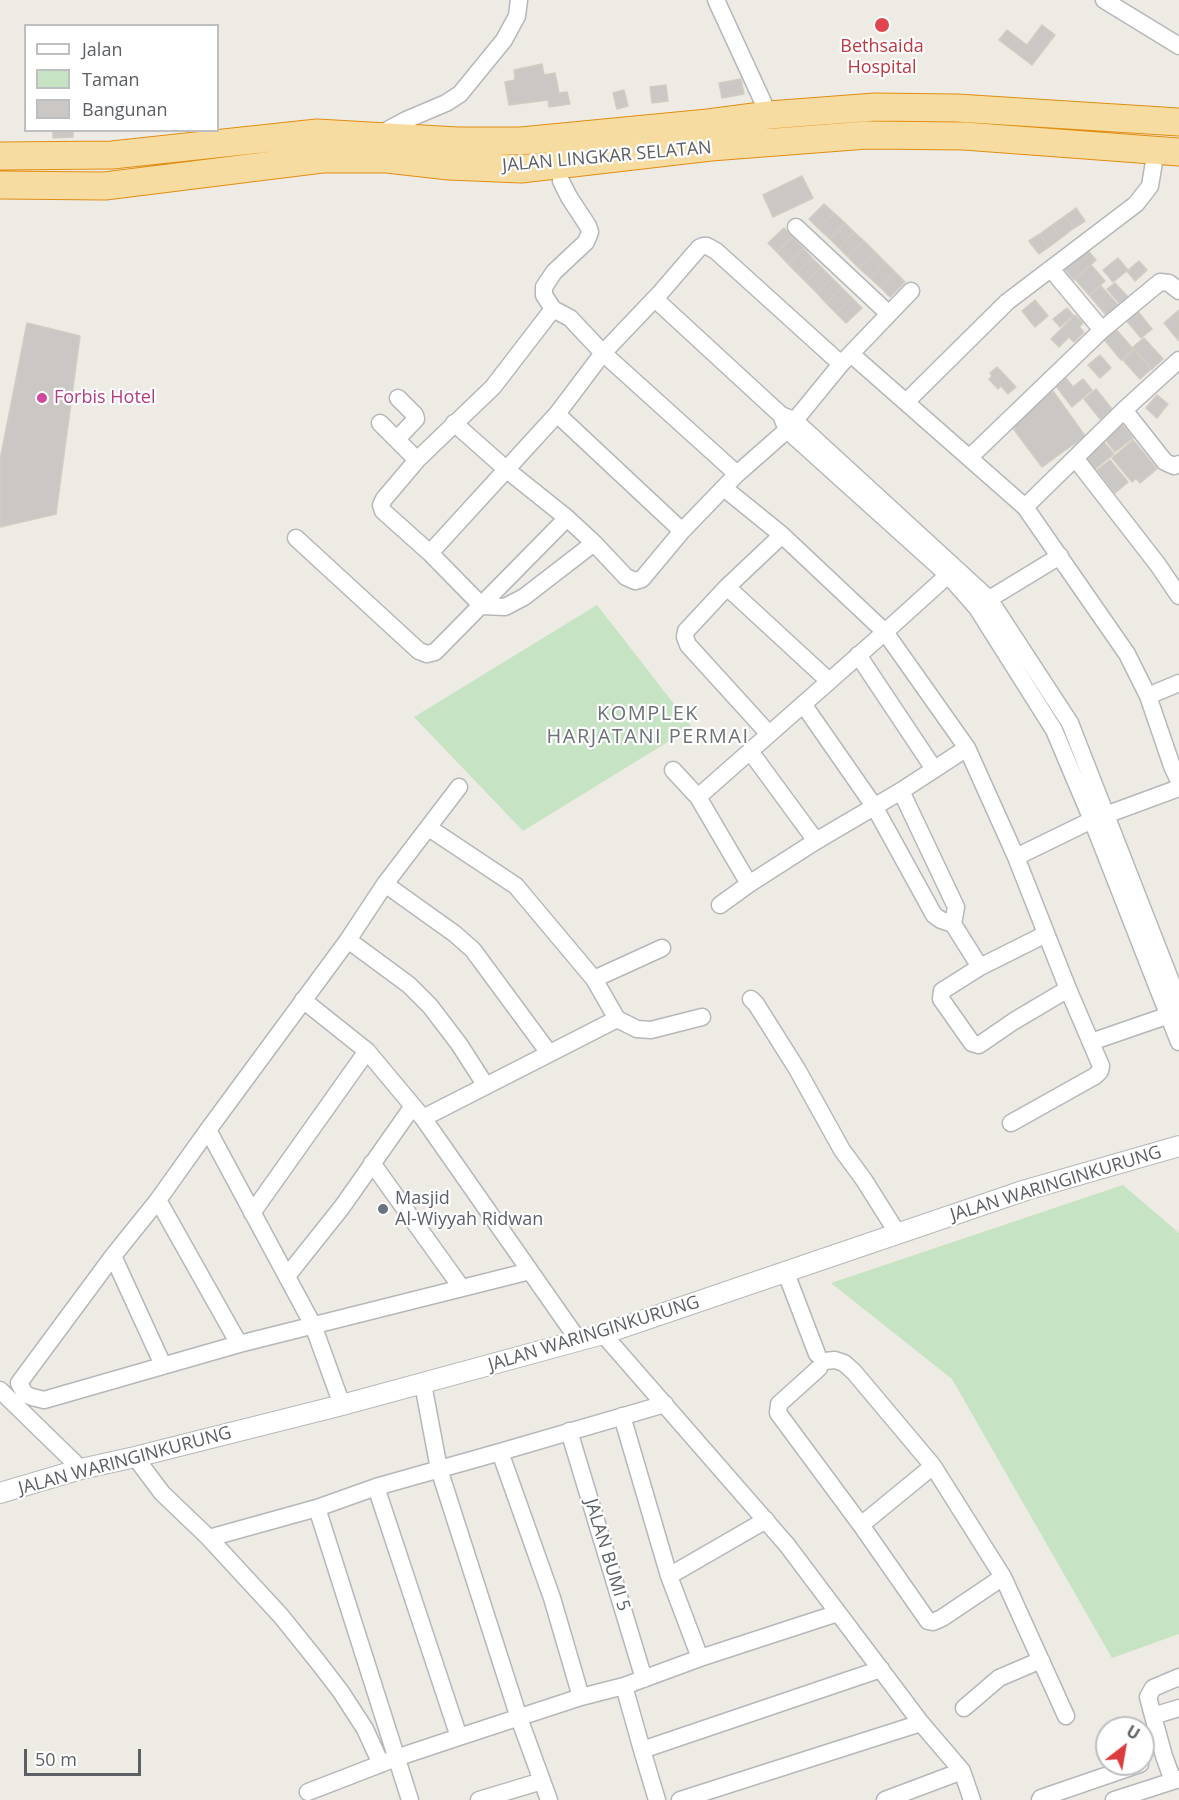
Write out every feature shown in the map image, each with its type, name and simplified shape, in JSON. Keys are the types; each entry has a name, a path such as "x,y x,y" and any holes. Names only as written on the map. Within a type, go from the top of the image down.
{"highway":[{"name":"JALAN LINGKAR SELATAN","path":"0,156 112,155 317,133 387,144 449,166 522,169 709,135 769,115 886,107 957,108 1179,122"},
{"name":"JALAN LINGKAR SELATAN","path":"0,185 105,186 322,159 387,144 459,141 709,135 964,136 1167,151"}],"street":[{"path":"387,144 406,120 446,103 460,94 504,40 517,16 519,0"},
{"path":"716,0 769,115"},
{"path":"1104,0 1179,46"},
{"path":"906,402 1007,302 1136,204 1150,186 1167,151"},
{"path":"561,181 590,232 586,242 554,272 544,287 544,295 553,309 570,318 603,353 737,474"},
{"path":"796,227 889,314"},
{"path":"430,553 557,414 603,353 655,299 699,248 707,246 846,359 906,402 1025,507 1127,654 1148,696 1177,770"},
{"path":"1051,269 1102,330"},
{"path":"969,458 1102,330 1160,282 1169,283 1179,291"},
{"path":"454,423 507,470 567,518 627,577 636,581 642,579 682,531 911,291"},
{"path":"655,299 983,603 1070,723 1099,817 1174,1014 1179,1042"},
{"path":"553,309 493,387 417,460 381,505 383,511 430,553 482,606 505,607 524,597 594,543"},
{"path":"1025,507 1124,410 1179,360"},
{"path":"397,439 416,419 415,415 398,398"},
{"path":"1124,410 1165,462 1174,466 1179,464"},
{"path":"557,414 682,531"},
{"path":"380,423 417,460"},
{"path":"1075,458 1158,565 1179,596"},
{"path":"724,488 782,535 885,632 967,748 1016,857 1101,1066 1095,1076 1011,1123"},
{"path":"296,538 419,651 427,654 435,652 567,518"},
{"path":"769,734 688,645 685,637 686,631 727,587 782,535"},
{"path":"983,603 1060,556"},
{"path":"698,797 951,571"},
{"path":"727,587 829,681"},
{"path":"858,655 934,769"},
{"path":"1148,696 1179,683"},
{"path":"803,704 874,806 934,915 953,924 980,967"},
{"path":"720,905 816,841 902,791 967,748"},
{"path":"750,751 816,841"},
{"path":"673,770 698,797 749,884"},
{"path":"459,787 385,884 348,940 158,1200 113,1256 19,1383 25,1394 44,1400 239,1344 530,1270"},
{"path":"1016,857 1099,817 1179,788"},
{"path":"902,791 956,907 953,924"},
{"path":"1099,817 1179,1002"},
{"path":"429,828 516,886 594,979 617,1019 637,1029 651,1030 702,1017"},
{"path":"385,884 455,934 473,950 549,1053"},
{"path":"1046,934 980,967 942,991 941,999 975,1046 1068,989"},
{"path":"348,940 410,985 430,1006 459,1044 486,1086"},
{"path":"594,979 662,948"},
{"path":"751,999 802,1078 842,1150 898,1234"},
{"path":"303,1000 367,1051 418,1112 579,1341"},
{"path":"1091,1042 1174,1014"},
{"path":"287,1276 342,1208 372,1163 418,1112 486,1086 617,1019"},
{"path":"252,1213 367,1051"},
{"path":"208,1130 313,1325 342,1404"},
{"name":"JALAN WARINGINKURUNG","path":"0,1493 81,1469 423,1384 603,1334 1026,1190 1179,1146"},
{"path":"372,1163 461,1287"},
{"path":"158,1200 239,1344"},
{"path":"113,1256 163,1365"},
{"path":"786,1273 820,1361"},
{"path":"603,1334 788,1545 921,1723 962,1771 972,1800"},
{"path":"1003,1577 942,1618 933,1622 928,1621 861,1525 778,1413 779,1404 820,1361 835,1360 844,1363 854,1371 933,1466 1003,1577 1066,1716"},
{"path":"423,1384 439,1469 519,1718 549,1800"},
{"path":"0,1390 81,1469"},
{"path":"209,1538 664,1404"},
{"path":"622,1416 669,1576 700,1658"},
{"name":"JALAN BUMI 5","path":"569,1431 644,1679"},
{"path":"500,1452 552,1598 581,1697"},
{"path":"135,1457 162,1493 209,1538 280,1616 341,1692 388,1761 410,1800"},
{"path":"861,1525 933,1466"},
{"path":"376,1487 459,1737"},
{"path":"317,1508 388,1761"},
{"path":"669,1576 766,1520"},
{"path":"308,1792 459,1737 581,1697 624,1686 700,1658 838,1613"},
{"path":"964,1708 999,1678 1041,1660"},
{"path":"642,1750 880,1669"},
{"path":"1179,1677 1153,1688 1148,1697 1153,1716 1179,1708"},
{"path":"624,1686 657,1800"},
{"path":"680,1800 921,1723"},
{"path":"1114,1800 1176,1780 1164,1756 1155,1723"},
{"path":"1155,1759 1164,1756"},
{"path":"885,1800 962,1771"},
{"path":"1040,1800 1106,1776"},
{"path":"479,1800 542,1781"}],"green space":[{"path":"597,605 692,727 523,831 414,717"},
{"path":"1123,1185 1179,1233 1179,1634 1112,1658 952,1379 831,1283"}],"building":[{"path":"1042,25 1055,35 1032,65 999,40 1007,30 1027,45"},
{"path":"542,64 544,75 555,73 559,93 567,92 570,104 549,107 548,100 509,105 505,82 515,80 514,70"},
{"path":"741,79 744,94 722,98 719,83"},
{"path":"666,85 668,101 652,103 650,87"},
{"path":"624,90 628,106 617,109 613,93"},
{"path":"53,132 73,132 73,137 53,138"},
{"path":"802,176 813,198 773,217 763,195"},
{"path":"824,204 834,213 818,228 809,219"},
{"path":"1076,208 1085,221 1074,228 1065,216"},
{"path":"834,213 845,223 830,239 818,228"},
{"path":"1065,216 1074,228 1061,238 1052,225"},
{"path":"845,223 854,232 839,248 830,239"},
{"path":"1052,225 1061,238 1049,247 1040,234"},
{"path":"784,228 792,237 777,252 768,243"},
{"path":"854,232 864,241 848,257 839,248"},
{"path":"1040,234 1049,247 1039,254 1029,241"},
{"path":"792,237 803,248 788,264 777,252"},
{"path":"864,241 875,252 859,268 848,257"},
{"path":"1084,246 1096,260 1074,280 1062,266"},
{"path":"803,248 812,258 797,273 788,264"},
{"path":"875,252 885,262 870,278 859,268"},
{"path":"812,258 821,267 806,282 797,273"},
{"path":"1118,258 1128,270 1113,282 1103,270"},
{"path":"1139,261 1147,270 1135,281 1127,271"},
{"path":"885,262 895,272 880,287 870,278"},
{"path":"1091,265 1105,281 1089,295 1075,279"},
{"path":"821,267 832,278 817,293 806,282"},
{"path":"895,272 905,282 890,297 880,287"},
{"path":"832,278 842,288 826,303 817,293"},
{"path":"1115,283 1128,297 1120,304 1107,289"},
{"path":"1101,286 1118,305 1106,315 1090,296"},
{"path":"842,288 852,298 836,313 826,303"},
{"path":"852,298 862,308 846,323 836,313"},
{"path":"1035,300 1048,316 1035,327 1022,311"},
{"path":"1067,308 1073,315 1060,327 1053,319"},
{"path":"1136,309 1152,329 1141,338 1125,319"},
{"path":"1179,310 1179,341 1164,323"},
{"path":"1075,315 1083,323 1079,327 1084,332 1074,342 1069,337 1059,347 1051,339"},
{"name":"Forbis Hotel","path":"27,323 80,336 56,514 0,527 0,460"},
{"path":"1114,327 1133,349 1121,360 1102,337"},
{"path":"1144,338 1163,359 1152,369 1133,347"},
{"path":"1134,350 1151,369 1140,379 1123,360"},
{"path":"1100,355 1111,368 1100,378 1088,365"},
{"path":"997,367 1016,387 1008,394 1001,386 998,389 989,379 992,376 990,373"},
{"path":"1066,378 1073,387 1083,379 1092,390 1072,407 1056,386"},
{"path":"1096,389 1112,409 1100,419 1084,399"},
{"path":"1053,391 1085,436 1042,467 1009,423"},
{"path":"1157,395 1168,404 1157,418 1146,408"},
{"path":"1119,421 1133,438 1115,452 1101,434"},
{"path":"1101,439 1114,454 1095,469 1083,454"},
{"path":"1133,440 1157,469 1140,483 1136,478 1132,482 1112,458"},
{"path":"1110,460 1128,482 1115,493 1097,470"}],"place":[{"name":"Bethsaida Hospital","path":"882,25"},
{"name":"Forbis Hotel","path":"42,398"},
{"name":"Masjid Al-Wiyyah Ridwan","path":"383,1209"}],"district":[{"name":"KOMPLEK HARJATANI PERMAI","path":"648,726"}]}
